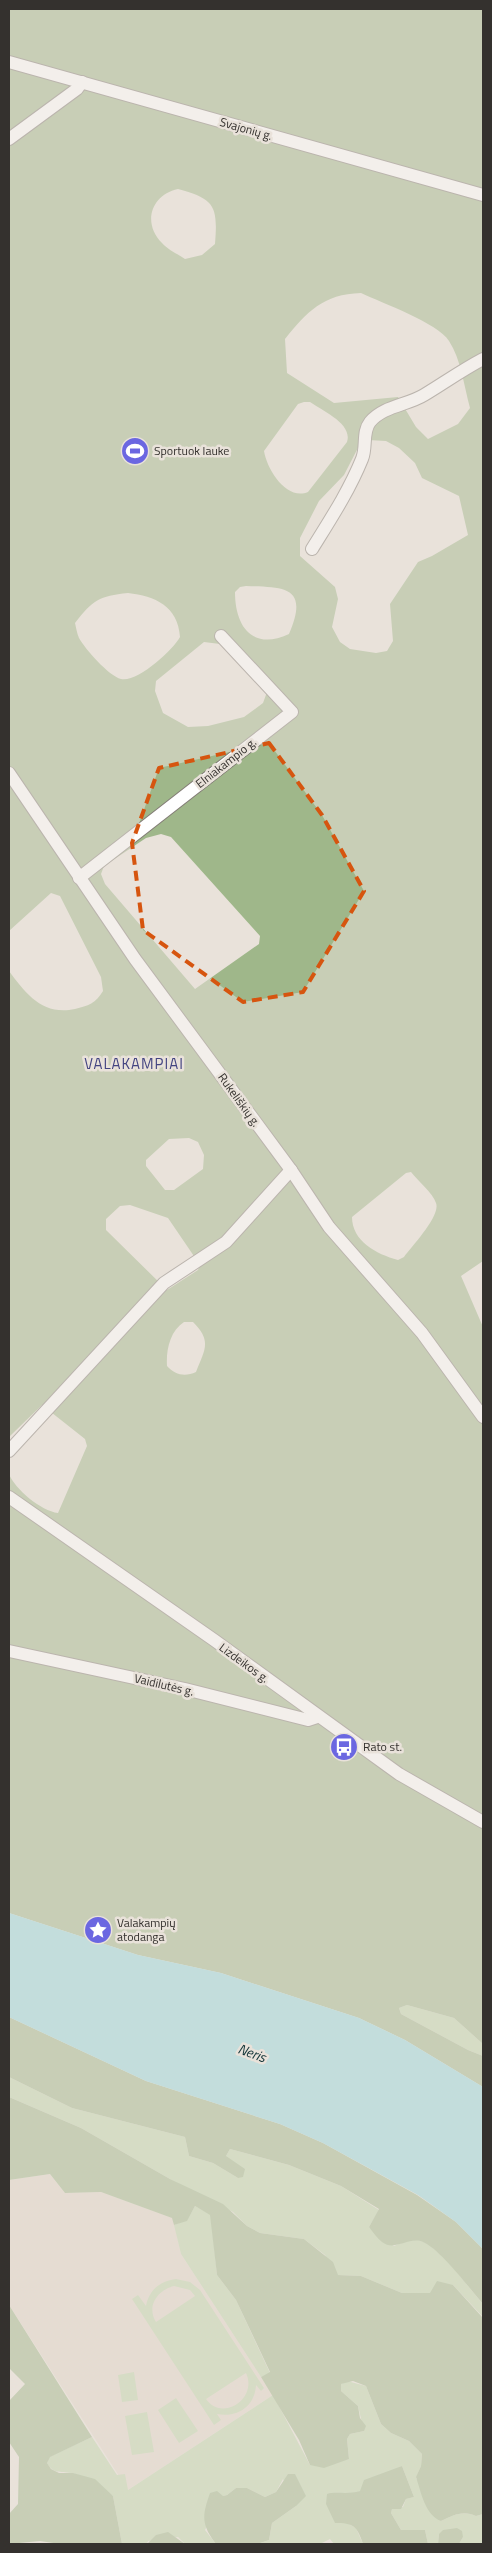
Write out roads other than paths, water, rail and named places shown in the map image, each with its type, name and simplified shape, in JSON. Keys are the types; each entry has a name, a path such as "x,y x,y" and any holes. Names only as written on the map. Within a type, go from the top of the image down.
{"street":[{"name":"Svajonių g.","path":"9,62 483,195"},
{"path":"9,139 77,89 82,82"},
{"path":"312,549 341,502 363,457 366,426 372,419 383,412 423,396 458,372 483,359"},
{"name":"Elniakampio g.","path":"79,878 292,712 221,636"},
{"name":"Rukeliškių g.","path":"9,774 135,959 290,1170 329,1227 422,1333 483,1417"},
{"path":"9,1451 164,1283 226,1242 290,1170"},
{"name":"Lizdeikos g.","path":"9,1497 214,1640 317,1717 399,1774 483,1822"},
{"name":"Vaidilutės g.","path":"9,1651 194,1692 308,1720 317,1717"}],"water":[{"name":"Neris","path":"9,1913 138,1955 221,1973 359,2018 405,2040 483,2087 483,2249 456,2222 418,2195 323,2143 280,2124 146,2081 9,2017"}],"place":[{"name":"Sportuok lauke","path":"135,451"},
{"name":"Rato st.","path":"344,1747"},
{"name":"Valakampių atodanga","path":"98,1930"}],"district":[{"name":"VALAKAMPIAI","path":"134,1064"}]}
